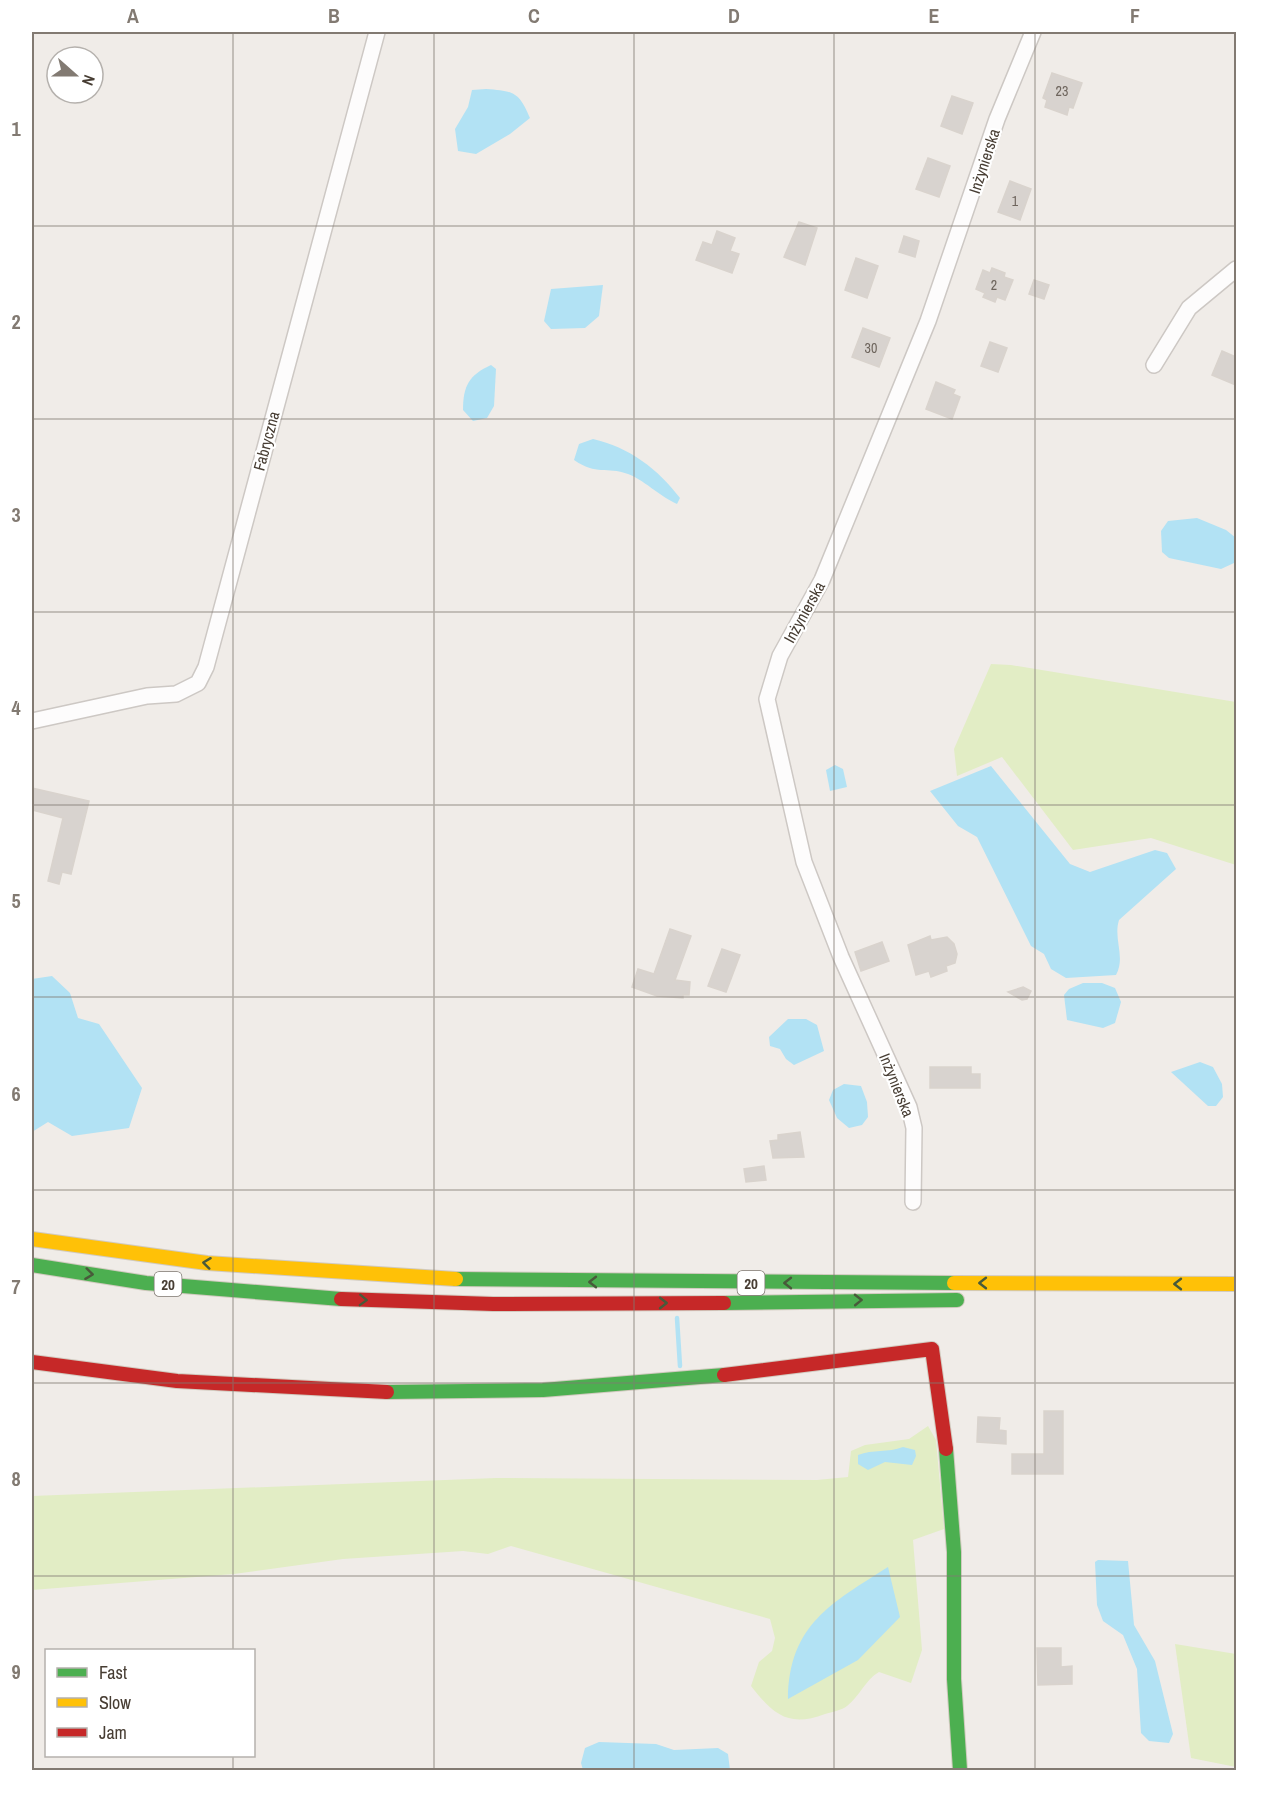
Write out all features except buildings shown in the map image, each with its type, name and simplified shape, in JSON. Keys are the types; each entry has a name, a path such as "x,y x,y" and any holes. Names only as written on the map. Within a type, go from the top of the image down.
{"main road":[{"name":"20","path":"32,1239 207,1263 438,1279 576,1282 1236,1284"},
{"name":"20","path":"32,1265 203,1289 404,1302 662,1304 969,1300"},
{"path":"32,1362 178,1381 297,1390 438,1394 619,1386 932,1349 944,1430 954,1552 954,1679 960,1770"}],"street":[{"name":"Fabryczna","path":"32,722 147,696 176,694 198,683 206,668 376,32"},
{"name":"Inżynierska","path":"913,1202 914,1128 909,1107 841,957 804,862 767,699 780,656 822,580 928,321 997,119 1033,32"},
{"path":"1154,365 1189,308 1236,269"}],"green space":[{"path":"991,664 1011,665 1236,702 1236,865 1151,838 1073,850 1002,757 957,776 954,749"},
{"path":"928,1426 936,1440 944,1529 913,1540 922,1650 911,1683 879,1672 847,1706 812,1718 791,1719 782,1716 774,1711 751,1686 759,1662 772,1651 775,1638 770,1619 511,1546 488,1554 463,1551 343,1559 234,1574 32,1590 32,1496 496,1478 817,1480 848,1477 851,1451 865,1445 909,1439"},
{"path":"1175,1644 1236,1654 1236,1767 1191,1758"}],"water":[{"path":"472,90 509,92 519,98 530,118 510,134 476,154 458,151 455,129 468,107"},
{"path":"603,285 599,316 585,328 551,329 544,321 551,289"},
{"path":"491,365 496,369 494,406 487,418 473,421 463,410 464,394 472,377"},
{"path":"593,439 619,448 642,461 680,498 677,504 633,476 589,468 574,460 579,444"},
{"path":"1197,518 1226,530 1236,538 1234,563 1221,569 1169,558 1162,552 1161,531 1168,521"},
{"path":"835,765 843,769 847,787 830,791 826,770"},
{"path":"991,766 1070,864 1090,872 1155,850 1167,853 1176,869 1119,920 1117,934 1120,961 1116,975 1066,978 1051,969 1044,954 1031,946 977,837 958,826 930,791"},
{"path":"52,976 70,993 78,1018 99,1024 142,1088 129,1128 72,1136 48,1122 32,1132 32,979"},
{"path":"1083,983 1102,983 1115,988 1121,1002 1115,1023 1103,1028 1067,1020 1064,995 1069,989"},
{"path":"788,1019 806,1019 817,1025 824,1051 794,1065 786,1059 780,1049 770,1046 769,1037"},
{"path":"1200,1062 1213,1067 1222,1084 1223,1097 1216,1106 1208,1106 1171,1072"},
{"path":"844,1084 861,1086 867,1102 868,1117 862,1125 849,1128 837,1118 829,1100 833,1090"},
{"path":"903,1447 915,1450 916,1456 912,1465 885,1462 868,1470 858,1464 858,1455"},
{"path":"1098,1560 1128,1561 1134,1625 1155,1661 1173,1734 1169,1743 1149,1741 1141,1733 1137,1669 1123,1635 1103,1621 1097,1605 1095,1562"},
{"path":"888,1567 900,1617 858,1660 788,1699 790,1673 796,1652 805,1634 817,1618 849,1592"},
{"path":"599,1742 656,1744 674,1750 718,1748 728,1754 730,1770 583,1770 581,1763 585,1748"}],"waterway":[{"path":"677,1318 680,1366"}],"traffic: fast":[{"path":"32,1265 146,1283 341,1299"},
{"path":"456,1279 954,1283"},
{"path":"724,1303 957,1300"},
{"path":"387,1392 543,1390 724,1375"},
{"path":"946,1449 954,1552 954,1679 960,1770"}],"traffic: slow":[{"path":"32,1239 207,1263 456,1279"},
{"path":"954,1283 1236,1284"}],"traffic: jam":[{"path":"341,1299 493,1304 724,1303"},
{"path":"724,1375 932,1349 946,1449"},
{"path":"32,1362 177,1381 387,1392"}]}
